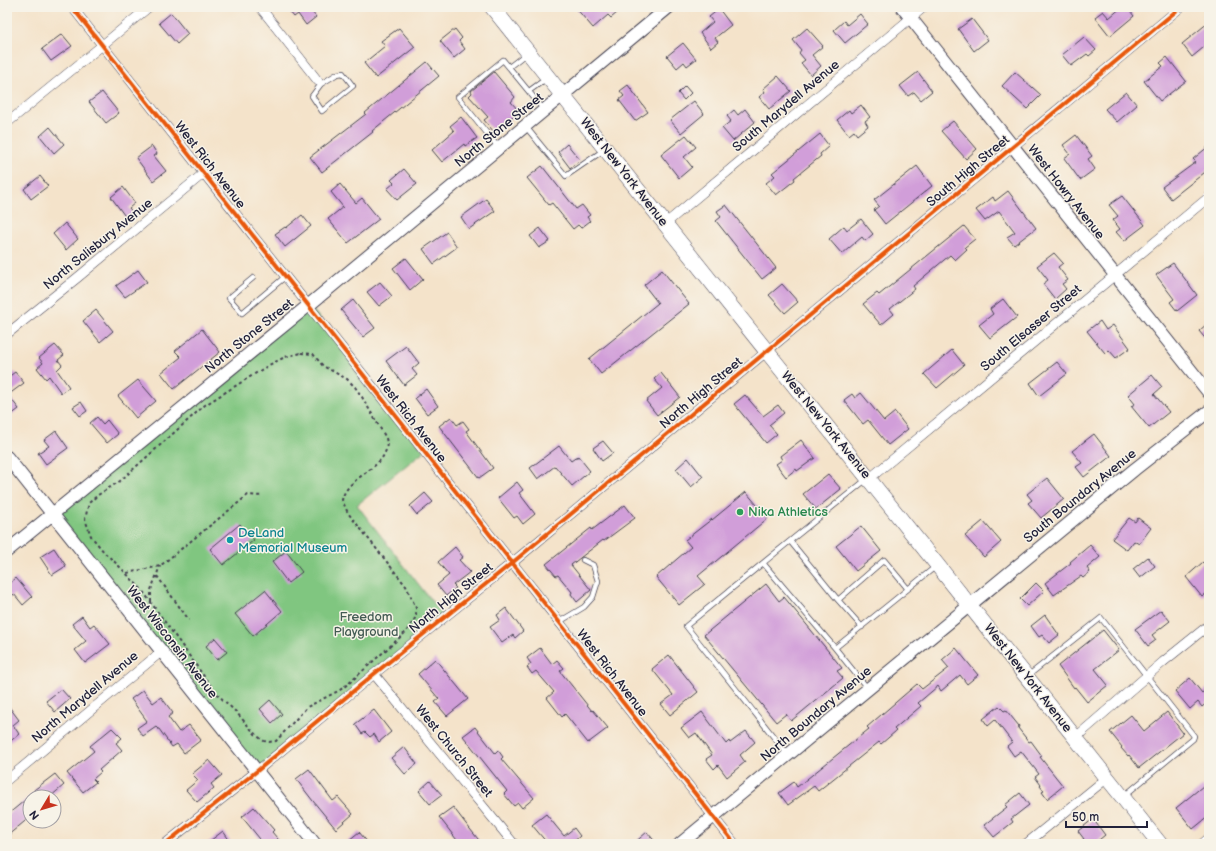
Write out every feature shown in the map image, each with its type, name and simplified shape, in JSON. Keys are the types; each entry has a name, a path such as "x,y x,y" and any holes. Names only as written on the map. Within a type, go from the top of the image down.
{"main road":[{"name":"West New York Avenue","path":"492,7 1160,844"}],"street":[{"name":"West Rich Avenue","path":"72,7 735,844"},
{"path":"7,123 149,7"},
{"path":"260,7 319,83"},
{"name":"North Stone Street","path":"7,551 526,127 669,7"},
{"name":"West Howry Avenue","path":"902,7 1209,394"},
{"name":"South Marydell Avenue","path":"665,224 924,7"},
{"name":"South High Street","path":"767,352 1181,7"},
{"name":"North Salisbury Avenue","path":"7,334 204,173"},
{"name":"South Elsasser Street","path":"869,479 1209,197"},
{"name":"North High Street","path":"165,844 257,772 374,674 512,563 767,352"},
{"name":"South Boundary Avenue","path":"970,605 1135,469 1209,411"},
{"name":"West Wisconsin Avenue","path":"7,457 315,844"},
{"name":"North Boundary Avenue","path":"680,844 970,605"},
{"path":"1075,738 1146,676 1209,625"},
{"name":"North Marydell Avenue","path":"7,780 162,651"},
{"name":"West Church Street","path":"374,674 514,844"},
{"path":"1026,844 1107,778"},
{"path":"1202,844 1209,838"}],"lane":[{"path":"509,67 528,52"},
{"path":"499,148 458,97 503,60 545,111"},
{"path":"343,73 353,86 322,111 312,96 319,83 337,74 343,73"},
{"path":"529,91 548,77"},
{"path":"526,127 566,176 606,149"},
{"path":"253,278 229,298 242,313 286,276"},
{"path":"788,755 686,626 869,479"},
{"path":"790,541 862,627"},
{"path":"559,622 584,607 593,597 598,581 593,565 583,560"},
{"path":"838,600 884,560 908,589"},
{"path":"763,564 868,689"},
{"path":"835,648 938,564"},
{"path":"1027,677 1101,618 1194,736 1193,739 1122,797"}],"path":[{"path":"301,353 313,354 323,366 347,379 362,397 386,438 388,445 386,452 380,460 346,490 342,500 348,513 388,561 406,586 413,599 416,608 416,617 406,632 348,684 340,690 307,707 276,741 270,742 264,741 256,735 237,713 216,693 151,602 91,536 85,519 89,503 98,495 120,481 205,405 269,365 285,357 301,353"},
{"path":"126,573 160,566 248,495 262,496"},
{"path":"151,602 151,590 160,566"},
{"path":"157,576 189,620"}],"green space":[{"name":"Freedom Playground","path":"309,305 424,451 357,505 444,617 257,771 52,514"}],"building":[{"path":"286,7 308,7 316,17 306,25 298,14 294,17"},
{"path":"575,7 624,7 611,18 608,15 593,28"},
{"path":"1122,7 1127,7 1134,16 1110,36 1095,17 1103,11 1109,18"},
{"path":"719,9 731,25 715,38 718,42 711,48 700,33 713,22 709,17"},
{"path":"171,13 188,34 177,44 159,23"},
{"path":"860,14 868,24 845,43 834,30 844,21 847,25"},
{"path":"972,19 988,40 974,51 958,29"},
{"path":"1209,22 1209,43 1192,57 1182,44"},
{"path":"399,28 415,47 376,78 364,63 385,46 381,41"},
{"path":"807,28 823,46 812,55 821,66 811,75 801,63 805,60 799,53 801,50 793,40"},
{"path":"455,29 462,38 459,41 465,49 454,58 440,41"},
{"path":"62,34 72,46 51,61 42,49"},
{"path":"1084,37 1096,50 1089,56 1087,54 1071,66 1062,55"},
{"path":"683,43 696,59 687,66 684,62 677,68 667,56"},
{"path":"1167,57 1186,81 1160,101 1144,81 1163,66 1160,63"},
{"path":"427,62 439,76 372,131 373,132 322,172 310,157 366,114 365,113"},
{"path":"494,72 515,97 511,102 519,111 494,132 484,120 488,117 469,96 472,93 471,91"},
{"path":"918,72 932,91 921,100 914,92 908,96 900,86"},
{"path":"1015,72 1041,95 1027,109 1002,86"},
{"path":"778,76 791,91 769,109 759,97 765,92 763,89"},
{"path":"628,85 648,112 635,121 619,100 624,96 620,91"},
{"path":"685,86 691,93 684,100 678,93"},
{"path":"102,92 119,113 106,123 89,102"},
{"path":"1126,92 1137,105 1117,122 1105,109"},
{"path":"694,101 704,114 681,133 670,120"},
{"path":"861,105 870,117 865,121 868,126 857,135 854,131 849,135 837,120 849,110 851,113"},
{"path":"745,109 755,122 733,141 722,128 731,121 727,116 734,110 738,115"},
{"path":"461,117 477,138 465,146 464,144 442,162 432,150 454,131 450,126"},
{"path":"953,121 977,149 966,159 941,131"},
{"path":"50,127 64,144 54,153 40,136"},
{"path":"820,134 829,146 820,154 821,156 776,195 766,183 775,176 772,173"},
{"path":"686,135 696,147 684,157 692,167 679,178 661,155"},
{"path":"1076,135 1092,156 1088,159 1095,169 1080,180 1064,158 1070,154 1063,145"},
{"path":"567,144 580,160 570,168 558,152"},
{"path":"152,146 157,154 154,156 166,171 153,181 136,158"},
{"path":"1209,146 1209,169 1171,199 1162,187 1196,162 1193,159"},
{"path":"542,166 576,209 582,205 590,215 587,217 590,221 581,228 578,225 573,229 552,203 549,205 527,178"},
{"path":"917,166 932,186 885,224 874,210 879,206 874,200"},
{"path":"404,169 417,184 397,200 387,189 394,183 391,180"},
{"path":"40,176 48,186 31,199 24,189"},
{"path":"340,184 356,203 362,198 379,219 348,243 328,219 343,207 331,192"},
{"path":"123,187 135,203 129,208 134,214 127,219 111,197"},
{"path":"1008,191 1036,228 1014,245 1007,237 1015,232 999,211 985,221 976,210 993,197 995,201"},
{"path":"1122,196 1145,225 1124,241 1116,232 1120,229 1113,220 1118,216 1109,205"},
{"path":"486,199 495,211 469,229 461,217"},
{"path":"726,205 776,268 762,279 716,221 721,217 717,211"},
{"path":"302,215 311,226 285,247 275,234 285,227 286,228"},
{"path":"861,219 873,234 865,241 862,237 842,254 829,239 844,226 847,230"},
{"path":"65,223 78,239 66,250 53,234"},
{"path":"964,226 975,239 965,247 967,249 955,260 950,255 913,286 915,289 890,309 894,314 881,325 863,304 877,293 879,295"},
{"path":"540,228 550,241 539,248 530,236"},
{"path":"447,232 457,247 434,264 423,249"},
{"path":"1054,253 1063,263 1058,267 1068,280 1062,284 1066,289 1055,299 1043,284 1048,280 1037,266"},
{"path":"406,258 423,279 410,290 393,268"},
{"path":"1173,263 1197,295 1177,311 1170,302 1174,299 1156,275"},
{"path":"138,270 147,282 125,297 116,286"},
{"path":"662,270 689,304 601,374 589,359 658,303 644,285"},
{"path":"380,282 392,296 379,306 367,292"},
{"path":"782,284 798,302 785,313 769,295"},
{"path":"1003,299 1017,317 990,338 979,325 993,314 990,309"},
{"path":"353,300 375,328 363,337 341,310"},
{"path":"96,310 113,331 100,342 83,321"},
{"path":"1100,321 1106,330 1113,325 1130,348 1116,358 1109,350 1105,353 1087,331"},
{"path":"1209,322 1209,343 1199,331"},
{"path":"202,329 220,352 174,389 161,373 181,357 175,351"},
{"path":"55,345 64,355 58,360 62,365 57,370 69,387 61,393 49,376 46,379 37,368 43,363 39,358"},
{"path":"406,346 419,363 412,369 417,375 404,385 386,361"},
{"path":"952,350 964,365 937,388 924,374"},
{"path":"1057,362 1067,374 1039,396 1030,383"},
{"path":"15,372 24,383 8,395 19,409 7,418 7,378"},
{"path":"661,373 680,397 657,415 646,401 662,388 654,379"},
{"path":"1152,375 1162,387 1154,394 1169,412 1149,428 1131,406 1135,404 1128,395"},
{"path":"138,380 156,401 136,418 118,396"},
{"path":"426,389 438,406 427,414 415,398"},
{"path":"861,393 884,421 895,412 908,429 888,445 868,420 863,424 844,400 852,394 855,398"},
{"path":"745,395 763,416 778,405 784,413 769,425 777,434 766,443 734,404"},
{"path":"81,402 87,411 80,416 73,407"},
{"path":"97,417 103,424 107,420 118,434 107,443 90,423"},
{"path":"451,417 457,425 463,421 469,429 466,431 493,468 479,478 439,426"},
{"path":"56,431 68,448 46,464 38,453 49,446 44,440"},
{"path":"1094,434 1111,456 1084,477 1076,467 1082,463 1072,451"},
{"path":"801,440 815,458 797,471 796,469 786,477 776,464 782,460 780,456"},
{"path":"603,441 613,453 602,461 593,448"},
{"path":"559,446 571,461 578,456 590,471 572,486 555,466 538,479 530,468"},
{"path":"688,458 703,477 691,487 676,469"},
{"path":"828,474 841,489 816,509 803,494"},
{"path":"1047,478 1064,499 1041,518 1028,503 1032,500 1027,494"},
{"path":"517,482 523,490 519,493 535,514 523,524 517,516 514,518 498,498"},
{"path":"746,492 768,518 698,576 705,584 679,605 656,577 691,547 685,540"},
{"path":"425,493 433,502 417,515 410,506"},
{"path":"625,505 635,518 604,541 603,540 571,565 591,590 577,602 571,594 572,592 558,575 556,576 546,564 591,528 592,530"},
{"path":"1129,518 1135,522 1138,518 1151,528 1139,544 1134,541 1127,550 1112,539"},
{"path":"983,521 1001,542 984,557 965,536"},
{"path":"240,524 254,540 223,565 210,549"},
{"path":"861,526 881,551 856,571 836,546"},
{"path":"1090,545 1100,557 1087,568 1090,572 1083,578 1081,576 1054,595 1045,583 1071,563 1070,562"},
{"path":"455,547 463,557 459,560 470,572 453,585 456,588 446,596 437,585 449,575 438,562"},
{"path":"54,548 66,566 52,575 40,557"},
{"path":"286,551 302,572 288,583 272,562"},
{"path":"1148,557 1155,566 1140,578 1133,569"},
{"path":"1203,562 1209,569 1209,591 1202,597 1186,577"},
{"path":"16,578 32,597 23,605 14,594 11,597 7,592 7,586"},
{"path":"1036,583 1044,591 1027,606 1020,599"},
{"path":"766,584 779,601 784,597 842,668 837,671 843,678 791,721 786,714 776,722 704,635"},
{"path":"265,590 282,611 253,636 235,614"},
{"path":"506,608 523,631 515,638 513,635 502,643 490,627 500,620 497,615"},
{"path":"1161,610 1170,621 1152,635 1156,640 1148,646 1135,629"},
{"path":"1045,615 1059,635 1049,643 1042,635 1039,637 1031,626"},
{"path":"82,616 90,627 94,624 110,644 85,663 75,650 86,641 72,624"},
{"path":"1103,630 1119,650 1095,669 1108,685 1087,702 1075,687 1074,688 1058,666"},
{"path":"215,638 227,652 217,660 206,646"},
{"path":"540,648 552,664 557,660 564,668 560,671 592,711 593,710 608,728 588,743 565,714 562,717 547,698 554,692 536,671 532,674 527,667 531,664 527,658"},
{"path":"956,648 978,675 967,684 960,675 941,691 938,686 918,703 921,706 894,729 896,731 881,744 879,742 818,791 814,786 788,805 779,793 794,782 797,787 869,729 867,727 917,684 922,689 949,668 942,660"},
{"path":"669,655 698,692 670,715 661,704 673,695 652,669"},
{"path":"435,659 468,699 447,716 435,702 439,699 418,674"},
{"path":"1190,678 1202,693 1209,687 1209,701 1202,707 1198,702 1190,709 1175,691"},
{"path":"61,689 70,699 55,712 46,701"},
{"path":"143,690 153,703 161,697 173,713 168,717 179,732 189,725 201,740 184,753 177,744 172,747 156,727 143,736 137,728 147,721 131,699"},
{"path":"270,700 282,714 272,723 260,709"},
{"path":"7,704 19,720 13,725 19,734 7,744"},
{"path":"999,706 1004,711 1006,710 1019,726 1018,728 1029,742 1031,741 1042,756 1040,757 1063,786 1047,799 1042,792 1044,791 1040,786 1041,785 1035,777 1039,774 1021,751 1014,756 1007,746 1012,742 995,720 988,726 983,719"},
{"path":"374,710 391,732 379,742 374,734 370,737 365,732 362,734 355,724"},
{"path":"702,712 726,744 729,741 730,743 746,731 755,742 740,755 745,762 727,777 718,765 714,769 706,759 712,755 696,733 689,738 681,728"},
{"path":"1167,712 1183,733 1139,768 1129,755 1128,756 1121,748 1122,747 1110,732 1131,715 1144,731"},
{"path":"475,727 495,753 498,750 503,757 501,759 534,798 522,808 518,803 514,806 504,794 507,791 463,736"},
{"path":"112,728 122,738 116,743 122,750 99,770 101,772 93,779 96,782 83,792 67,773 94,751 90,746"},
{"path":"404,747 417,764 405,774 391,758"},
{"path":"209,760 222,775 211,784 214,788 197,802 186,790 198,780 192,774"},
{"path":"309,769 333,801 338,797 353,814 336,829 296,779"},
{"path":"55,774 64,785 59,789 35,789"},
{"path":"430,781 442,795 430,804 419,791"},
{"path":"1203,786 1209,793 1209,816 1193,829 1176,808"},
{"path":"1020,793 1029,805 1011,819 1013,822 994,837 984,825 1007,807 1005,805"},
{"path":"22,803 22,824 7,836 7,815"},
{"path":"254,807 274,830 272,832 282,844 264,844 242,817"},
{"path":"453,807 482,844 460,844 439,817"},
{"path":"546,814 564,836 574,828 580,836 571,844 548,844 532,825"},
{"path":"1093,819 1105,835 1094,844 1077,844 1084,839 1078,831"},
{"path":"223,831 232,844 206,844"},
{"path":"359,832 369,844 344,844"},
{"path":"647,832 657,844 633,844"}],"cycle path":[{"path":"72,7 735,844"},
{"path":"165,844 512,563 1181,7"}],"place":[{"name":"Nika Athletics","path":"740,512"},
{"name":"DeLand Memorial Museum","path":"230,540"}]}
